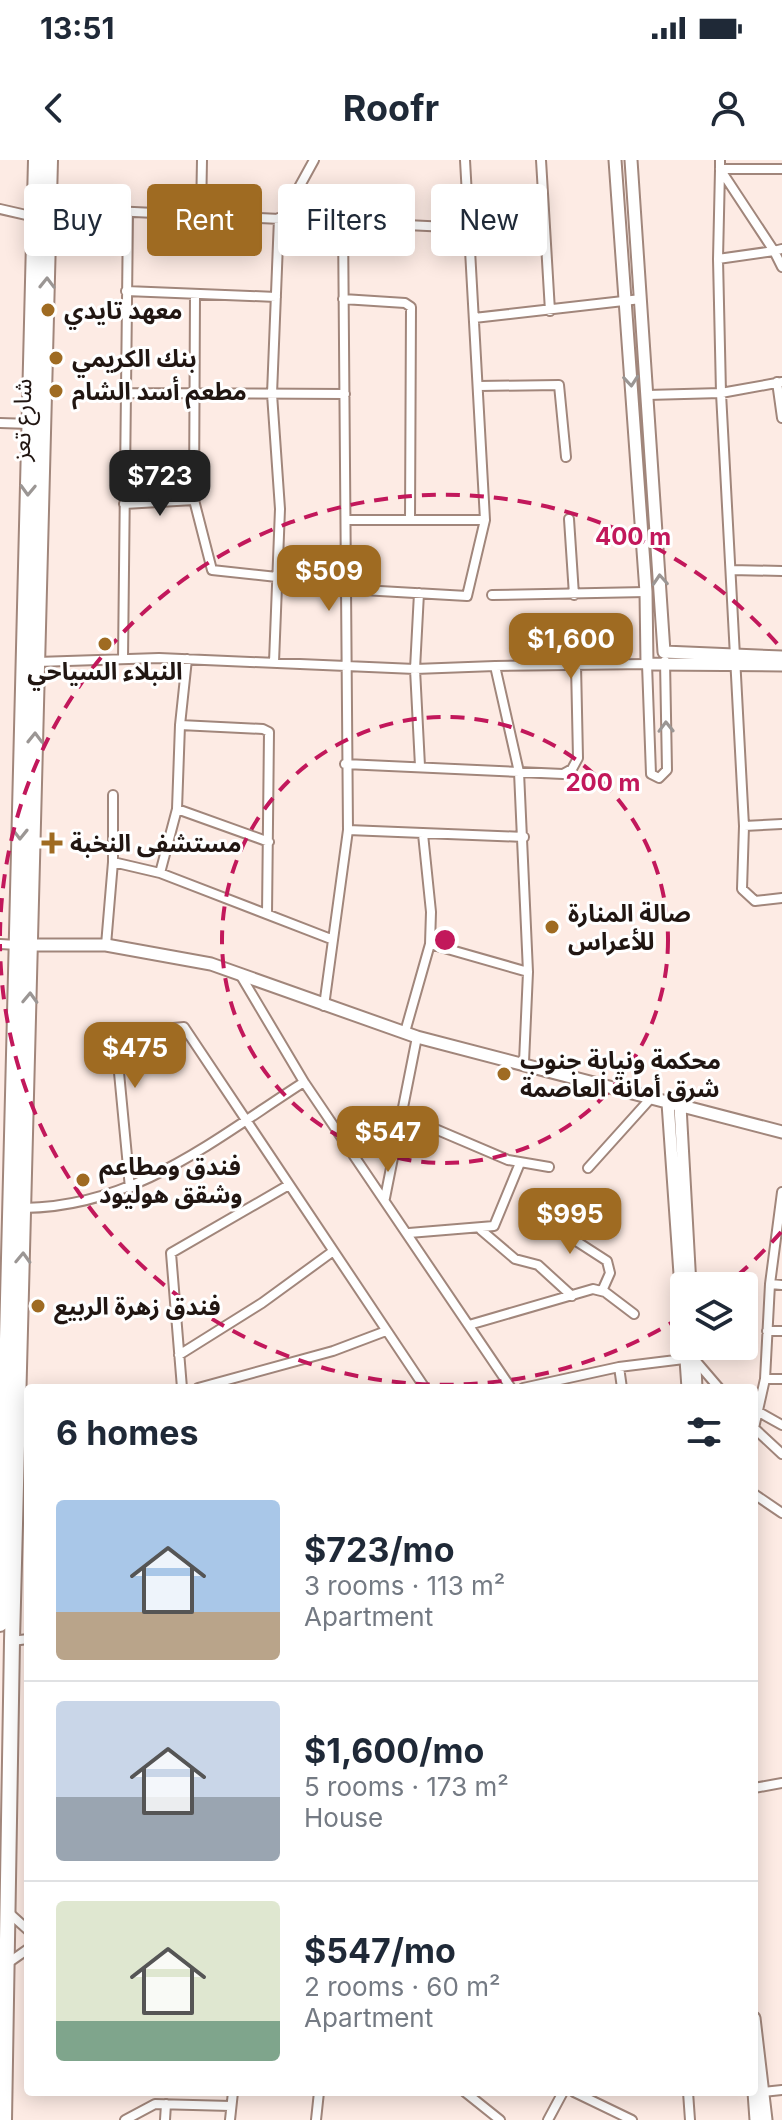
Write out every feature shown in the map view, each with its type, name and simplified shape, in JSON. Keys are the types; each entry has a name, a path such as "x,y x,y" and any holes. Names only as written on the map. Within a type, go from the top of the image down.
{"highway":[{"name":"شارع تعز","path":"36,160 36,184"},
{"name":"شارع تعز","path":"50,160 50,184"},
{"name":"شارع تعز","path":"0,1624 1,1502 12,1453 2,1426 9,1366 17,1189 36,662 35,256"},
{"name":"شارع تعز","path":"25,945 37,424 46,256"},
{"name":"شارع تعز","path":"4,2120 12,1453 24,1208 17,1189"},
{"path":"0,1383 9,1366"}],"street":[{"path":"202,160 202,184"},
{"path":"301,184 314,160"},
{"path":"465,160 466,184"},
{"path":"541,160 550,311"},
{"path":"615,160 646,592 651,774 659,778 667,770 665,657 631,160"},
{"path":"720,165 782,169"},
{"path":"720,165 778,250 782,267"},
{"path":"720,165 718,259 721,393 744,826 744,894 755,901 782,898"},
{"path":"0,209 24,214"},
{"path":"274,662 280,509 272,394 278,244"},
{"path":"718,259 778,250"},
{"path":"123,659 127,256"},
{"path":"324,1006 348,830 344,665 343,256"},
{"path":"345,589 467,596 485,520 471,256"},
{"path":"126,291 276,297"},
{"path":"195,294 194,500 212,570 277,577"},
{"path":"343,299 405,303 411,307 410,520"},
{"path":"474,318 641,299"},
{"path":"647,395 721,393 780,382 782,418"},
{"path":"479,386 559,385 566,457"},
{"path":"124,393 345,394"},
{"path":"0,423 37,424"},
{"path":"124,504 194,500"},
{"path":"569,519 574,595"},
{"path":"346,520 485,520"},
{"path":"731,570 782,571"},
{"path":"492,595 646,592"},
{"path":"419,593 415,669 420,766"},
{"path":"36,662 187,659 415,669 576,665 665,657 782,665"},
{"path":"734,660 782,657"},
{"path":"160,873 177,809 180,725 187,659"},
{"path":"345,764 563,774 572,769 578,758 576,665"},
{"path":"495,666 519,772 524,837 528,972 524,1062"},
{"path":"180,725 263,729 269,732 267,914"},
{"path":"106,945 113,862 113,795"},
{"path":"177,809 269,842"},
{"path":"744,826 782,824"},
{"path":"348,830 524,837"},
{"path":"405,1032 430,944 431,912 423,834"},
{"path":"113,862 160,873 331,939"},
{"path":"0,944 106,945 211,964 417,1037 524,1062 782,1132"},
{"path":"430,944 528,972"},
{"path":"241,976 304,1082 508,1384"},
{"path":"130,1188 116,1041 121,1033 184,1027 287,1186 422,1384"},
{"path":"385,1198 417,1037"},
{"path":"24,1208 85,1203 130,1188 157,1175 304,1082"},
{"path":"588,1168 651,1098"},
{"path":"674,1104 689,1272"},
{"path":"674,1104 685,1272"},
{"path":"400,1114 520,1163 549,1167"},
{"path":"409,1233 480,1229 497,1222 520,1163"},
{"path":"182,1384 171,1253 287,1186"},
{"path":"758,1401 765,1379 770,1284 782,1192"},
{"path":"542,1219 607,1261 610,1273 602,1291"},
{"path":"480,1229 515,1259 538,1265 572,1296"},
{"path":"179,1355 332,1252"},
{"path":"770,1284 782,1285"},
{"path":"469,1325 572,1296 602,1291 634,1314"},
{"path":"213,1384 333,1351 386,1331"},
{"path":"767,1331 782,1331"},
{"path":"541,1384 619,1367 681,1360"},
{"path":"688,1384 690,1360"},
{"path":"690,1360 695,1384"},
{"path":"691,1360 715,1384"},
{"path":"619,1367 621,1384"},
{"path":"765,1379 782,1379"},
{"path":"758,1412 782,1425"},
{"path":"758,1432 782,1454"},
{"path":"758,1497 782,1513"},
{"path":"12,1641 24,1640"},
{"path":"758,1787 782,1783"},
{"path":"6,1910 24,1926"},
{"path":"5,1967 24,1952"},
{"path":"766,2120 758,2092 782,2090"},
{"path":"230,2120 232,2096"},
{"path":"316,2120 319,2096"},
{"path":"470,2096 500,2120"},
{"path":"548,2120 561,2096"},
{"path":"582,2096 632,2120"},
{"path":"688,2096 690,2120"},
{"path":"756,2120 758,2096"},
{"path":"125,2120 155,2104 231,2106"},
{"path":"165,2120 166,2104"}],"place":[{"name":"معهد تايدي","path":"48,310"},
{"name":"بنك الكريمي","path":"56,358"},
{"name":"مطعم أسد الشام","path":"56,391"},
{"name":"النبلاء السياحي","path":"105,644"},
{"name":"مستشفى النخبة","path":"52,843"},
{"name":"صالة المنارة للأعراس","path":"552,927"},
{"name":"محكمة ونيابة جنوب شرق أمانة العاصمة","path":"504,1074"},
{"name":"فندق ومطاعم وشقق هوليود","path":"83,1180"},
{"name":"فندق زهرة الربيع","path":"38,1306"}]}
